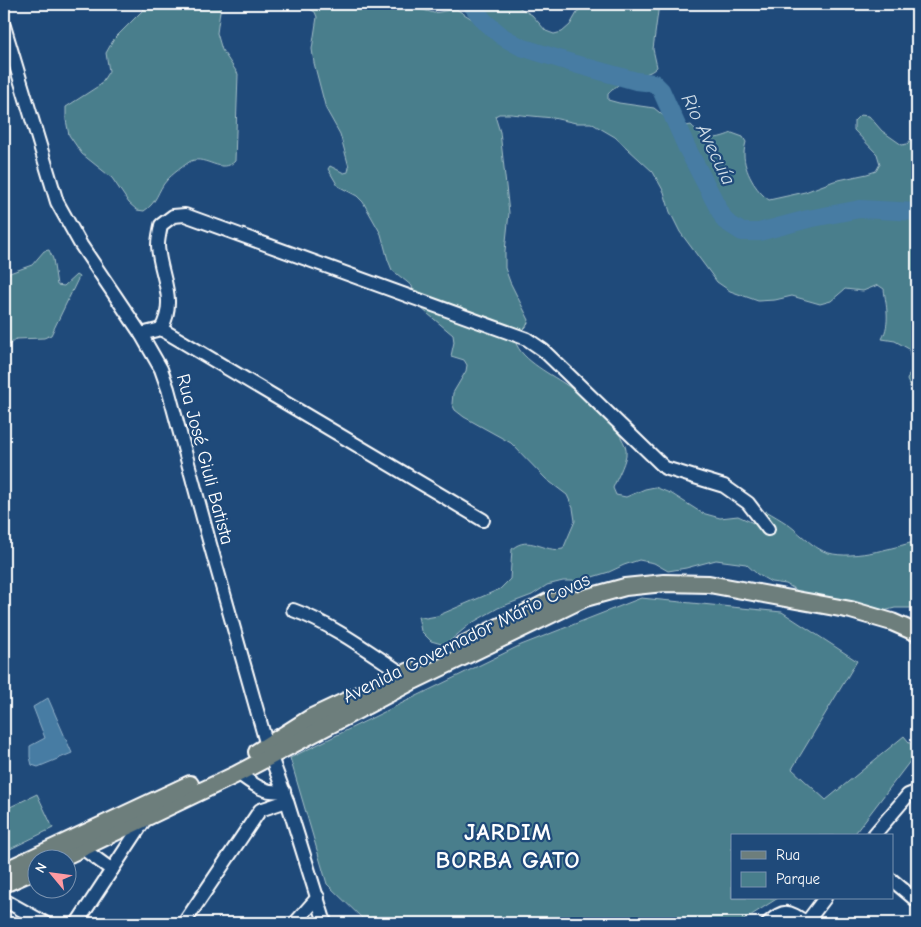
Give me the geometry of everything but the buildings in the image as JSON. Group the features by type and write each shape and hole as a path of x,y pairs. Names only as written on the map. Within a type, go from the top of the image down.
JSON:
{"main road":[{"name":"Avenida Governador Mário Covas","path":"4,871 232,765 269,751 591,596 625,587 664,582 710,584 851,610 892,622 917,633"},
{"path":"269,751 312,717 548,602 591,596"},
{"name":"Avenida Governador Mário Covas","path":"78,850 238,773 269,751"},
{"path":"4,884 28,873"}],"street":[{"name":"Rua José Giuli Batista","path":"4,26 57,202 80,245 141,334 161,369 269,751 325,923"},
{"path":"161,329 167,318 167,289 158,245 161,225 173,216 185,215 528,339 543,350 665,468 724,486 748,503 768,529"},
{"path":"141,334 161,329 483,520"},
{"path":"293,610 308,615 403,674"},
{"path":"238,773 264,790 285,796"},
{"path":"253,784 260,810"},
{"path":"875,834 908,796 913,793 917,794"},
{"path":"184,923 260,810 285,796"},
{"path":"77,923 146,818"},
{"path":"82,848 112,870"},
{"path":"894,882 917,901"},
{"path":"295,923 318,897"},
{"path":"4,900 45,923"},
{"path":"768,923 779,913 788,913 806,923 823,900"}],"green space":[{"path":"143,4 221,4 217,33 222,50 238,74 235,161 230,165 219,166 202,160 191,161 169,178 149,208 144,211 137,210 129,203 112,178 82,154 69,135 66,120 66,107 100,85 109,71 106,53 114,39 145,8"},
{"path":"301,4 402,4 434,13 456,9 477,22 480,19 479,4 513,4 532,15 546,31 554,34 562,32 570,25 582,4 659,4 653,49 657,67 648,73 628,79 616,87 608,94 608,100 654,108 675,125 682,127 691,125 701,134 710,138 732,133 743,137 746,142 744,154 748,174 755,186 769,200 805,192 834,181 876,171 880,164 877,154 854,130 854,121 860,115 869,116 882,131 902,145 907,144 917,133 917,402 907,380 912,367 909,349 895,341 882,339 887,320 884,289 878,285 863,291 845,289 831,301 820,304 792,296 758,301 730,291 717,282 680,232 670,212 664,192 653,172 615,137 591,123 576,123 553,118 511,114 495,116 500,132 509,213 505,268 529,320 526,327 515,338 517,345 527,358 573,389 593,406 621,437 626,455 613,488 616,495 626,497 655,487 672,494 702,513 720,518 738,516 762,527 766,511 786,523 818,548 833,554 857,555 870,553 917,541 917,608 895,608 880,612 830,610 786,584 771,582 757,574 746,564 716,560 668,571 654,563 639,560 579,581 563,581 547,585 532,595 498,608 470,624 445,645 431,641 421,631 418,616 426,618 437,616 500,589 510,579 512,549 518,545 531,543 549,549 563,549 575,521 573,508 567,495 546,479 511,443 455,410 452,404 453,393 466,371 467,365 464,360 451,356 454,342 453,335 415,303 412,286 392,270 381,234 363,202 357,196 338,186 328,169 330,166 344,173 348,172 349,167 340,134 326,109 314,63 312,49 317,17 315,12"},
{"path":"49,250 53,259 57,285 64,286 76,275 79,277 51,335 44,338 16,339 4,349 4,275 32,265 44,251"},
{"path":"641,598 782,612 857,661 792,769 826,800 904,736 917,752 855,834 731,834 731,900 775,900 739,923 367,923 327,884 290,758 521,645"},
{"path":"37,794 53,828 4,852 4,810"}],"water":[{"path":"48,698 72,753 38,767 32,765 30,746 45,738 33,707"}],"waterway":[{"name":"Rio Avecuía","path":"471,4 485,22 503,37 521,47 636,81 654,83 661,90 687,148 725,221 742,232 759,232 808,219 860,209 917,212"}],"district":[{"name":"JARDIM BORBA GATO","path":"508,846"}]}
